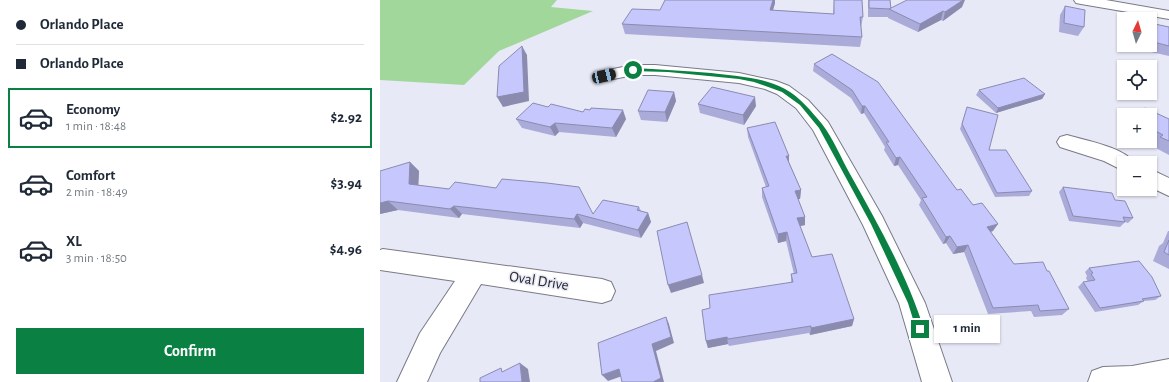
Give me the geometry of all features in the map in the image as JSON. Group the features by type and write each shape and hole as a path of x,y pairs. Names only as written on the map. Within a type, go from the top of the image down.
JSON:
{"street":[{"path":"1081,0 1169,15"},
{"path":"604,76 633,70 655,70 739,78 770,85 783,90 802,104 821,126 874,223 912,303 936,382"},
{"path":"1067,142 1117,159"},
{"path":"1157,181 1169,188"},
{"name":"Oval Drive","path":"383,260 602,291"},
{"path":"412,382 430,343 475,272"},
{"path":"1103,382 1132,381 1169,374"}],"green space":[{"path":"380,0 557,0 551,7 593,11 499,51 464,85 380,80"}],"building":[{"path":"665,0 773,0 770,10 834,14 834,0 862,0 863,17 860,17 862,37 622,24 632,9 660,10"},
{"path":"869,0 890,0 891,9 869,8"},
{"path":"907,0 963,0 945,12 943,11 920,24 889,9"},
{"path":"1065,6 1085,10 1084,27 1064,23"},
{"path":"1157,24 1169,27 1169,46 1157,43"},
{"path":"522,46 524,92 497,97 499,66"},
{"path":"832,54 878,82 957,190 961,189 973,205 982,203 998,224 987,227 1014,264 1043,262 1069,309 1040,311 1038,305 993,308 968,245 957,247 950,236 946,237 922,198 927,197 900,157 896,158 886,142 889,142 865,106 862,106 852,90 814,64"},
{"path":"1024,78 1045,94 998,108 979,90"},
{"path":"712,87 755,97 743,115 698,104"},
{"path":"648,90 674,92 665,112 638,111"},
{"path":"533,103 548,107 551,104 583,112 585,109 590,110 591,108 623,110 612,128 555,123 550,127 516,119"},
{"path":"967,107 998,115 989,150 1006,150 1032,191 997,193 962,124"},
{"path":"1157,114 1169,119 1169,141 1160,137 1163,135 1157,132"},
{"path":"775,122 789,156 786,156 801,190 795,191 805,217 797,218 812,257 832,254 854,319 811,328 811,326 706,341 702,310 710,308 709,295 793,282 791,274 797,273 787,232 778,234 762,188 769,186 747,128"},
{"path":"410,162 409,184 449,189 455,182 496,188 502,179 547,183 579,187 593,214 603,200 639,207 637,210 648,213 638,230 577,214 574,219 454,206 450,209 388,201 380,203 380,171"},
{"path":"1063,187 1112,193 1115,200 1125,201 1133,218 1123,217 1125,222 1073,216"},
{"path":"687,222 702,275 668,285 657,231"},
{"path":"1169,240 1169,255 1164,252"},
{"path":"1139,261 1152,277 1161,296 1142,299 1144,301 1100,308 1083,282 1095,280 1091,274 1093,273 1089,268"},
{"path":"666,317 671,337 652,344 661,378 653,382 622,382 619,369 602,375 598,343"},
{"path":"520,363 522,382 480,382 480,378 501,368 502,372"}],"route":[{"path":"633,70 668,71 739,78 754,81 783,90 802,104 821,126 874,223 912,303 920,329"}]}
